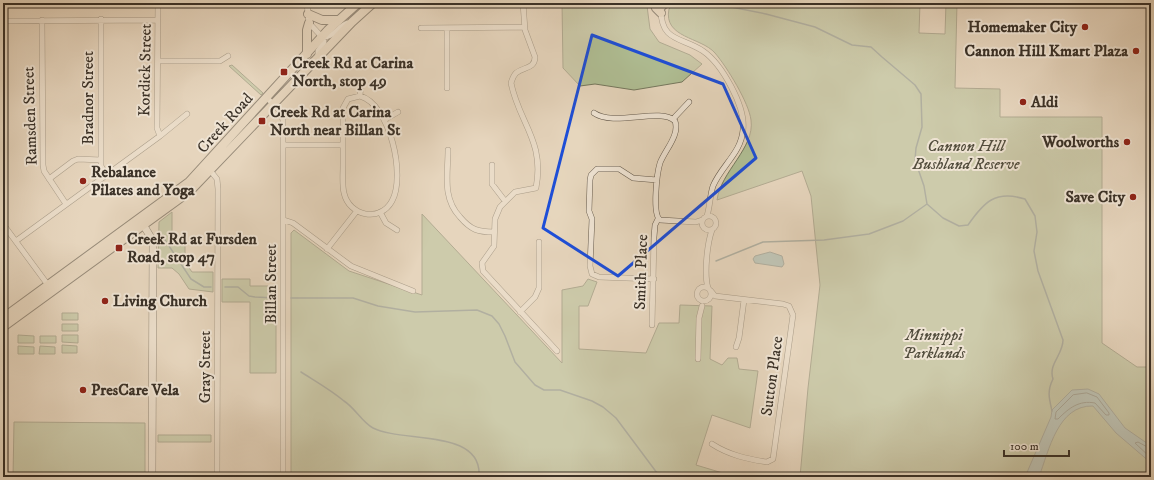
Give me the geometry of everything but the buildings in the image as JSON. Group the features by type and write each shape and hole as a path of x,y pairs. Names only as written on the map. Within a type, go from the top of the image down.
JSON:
{"main road":[{"name":"Creek Road","path":"3,327 142,222 184,186 208,168 273,104 352,22 373,3"},
{"name":"Creek Road","path":"208,168 306,54 338,20 356,4"},
{"path":"308,14 322,20 338,20"},
{"path":"306,54 306,30 309,22"},
{"name":"Creek Road","path":"3,318 142,222"}],"street":[{"name":"Kordick Street","path":"158,3 157,128 160,136"},
{"path":"308,3 309,22 322,37"},
{"path":"523,3 524,27 535,62 516,73 511,83 536,145 536,188 515,192 496,212 494,246 482,263 483,272 557,350"},
{"path":"660,6 662,25 671,36 702,51 715,63 742,109 744,120 742,141 734,156 714,185 710,216"},
{"path":"3,21 101,19 158,20"},
{"name":"Bradnor Street","path":"101,19 101,166 106,176"},
{"name":"Ramsden Street","path":"42,20 43,165 44,171 66,204"},
{"name":"Creek Road","path":"318,58 318,51 324,42 322,37 331,36 344,24 352,22"},
{"path":"421,28 524,27"},
{"path":"447,28 447,88"},
{"path":"158,61 220,61 228,56"},
{"path":"360,96 361,81"},
{"path":"360,96 371,101 384,120 394,150 397,182 392,201 380,212 364,214 356,212 349,205 343,191 345,104 348,99 360,96"},
{"name":"Billan Street","path":"267,98 283,117 283,477"},
{"path":"594,113 599,117 630,118 655,115 673,119 689,102"},
{"path":"384,120 398,112"},
{"path":"16,241 160,136 187,114"},
{"name":"Smith Place","path":"652,325 654,237 655,225 658,220 656,213 657,180 661,162 676,131 676,125 673,119"},
{"path":"283,145 343,145"},
{"path":"448,150 448,196 453,210 472,230 478,232 494,232"},
{"path":"49,179 72,161 78,159 101,160"},
{"path":"492,165 492,184 505,202"},
{"name":"Gray Street","path":"208,168 217,179 218,189 217,477"},
{"path":"654,279 599,277 592,274 590,266 592,219 589,211 590,180 591,175 596,169 622,170 633,178 657,180"},
{"path":"327,249 356,212"},
{"path":"380,212 386,223 397,230"},
{"path":"658,220 696,222 710,216"},
{"path":"707,229 716,224 716,220 710,216"},
{"path":"284,220 293,223 351,266 413,291"},
{"path":"702,220 709,237 706,281 713,297 704,302 698,298 698,292 706,281"},
{"path":"142,222 153,244 152,477"},
{"path":"696,222 707,229"},
{"path":"3,224 48,286"},
{"path":"3,235 8,231"},
{"path":"520,312 535,297 539,288 539,242"},
{"path":"701,288 709,290"},
{"name":"Sutton Place","path":"712,444 724,452 745,459 767,462 773,459 793,315 789,306 783,304 713,297"},
{"path":"736,347 740,338 744,300"},
{"path":"698,360 699,318 702,306"}],"highlighted area":[{"path":"592,35 723,84 756,158 618,276 543,228"}],"green space":[{"path":"562,3 644,3 647,6 650,29 659,42 690,55 702,64 682,82 634,90 595,84 580,86 563,68"},
{"name":"Minnippi Parklands","path":"683,3 920,3 919,33 945,34 946,3 957,3 955,88 1000,89 1000,117 1102,117 1102,343 1137,367 1151,367 1151,477 800,477 808,388 820,285 811,196 802,171 717,200 725,179 748,140 751,130 751,120 746,104 737,85 715,53 701,43 684,36 672,26 669,19 669,9 672,6"},
{"path":"232,65 263,93 261,95 229,66"},
{"path":"172,212 172,238 185,238 185,262 192,272 213,272 213,292 189,289 179,274 172,268 158,268 159,222"},
{"path":"422,214 562,363 562,290 583,286 588,279 597,282 588,306 579,306 579,349 646,353 659,323 679,323 680,305 712,306 710,359 722,365 728,358 737,358 739,369 758,371 750,428 712,415 696,465 736,477 291,477 291,233 294,230 349,271 422,295"},
{"path":"222,279 250,279 250,286 276,286 276,373 250,373 250,302 222,302"},
{"path":"62,313 78,313 78,320 62,320"},
{"path":"62,324 78,324 78,331 62,331"},
{"path":"18,335 34,336 34,343 18,343"},
{"path":"62,335 78,335 78,343 62,342"},
{"path":"40,336 56,336 56,343 40,343"},
{"path":"62,345 77,346 77,353 62,353"},
{"path":"18,346 34,347 34,354 18,354"},
{"path":"40,346 55,347 55,354 39,354"},
{"path":"14,422 145,423 145,477 13,477"},
{"path":"158,435 211,435 211,442 158,442"}],"water":[{"path":"770,252 782,256 784,264 782,267 755,263 753,259 755,256"},
{"path":"1088,389 1099,394 1125,428 1151,446 1151,463 1116,433 1093,406 1081,408 1071,413 1063,421 1051,442 1039,477 1025,477 1051,417 1052,410 1072,390"}],"waterway":[{"path":"711,3 766,14 815,27 852,45 871,47 915,85 921,94 922,127 916,148 915,160 924,186 927,204 943,218 959,226 968,225 979,210 991,200 1006,196 1025,199 1035,216 1037,232 1034,251 1038,271 1063,340 1061,350 1052,369 1053,379 1049,395 1052,411"},
{"path":"716,261 763,242 824,240 869,234 903,221 927,204"},
{"path":"161,234 191,279 204,287 211,287"},
{"path":"225,287 238,287 249,296 276,298"},
{"path":"291,298 353,298 378,306 415,312 477,310 492,316 499,324 515,362 535,385 544,390 560,390 592,401 603,407 616,418 660,477"},
{"path":"301,372 328,389 352,407 365,422 373,428 386,432 455,444 468,451 477,461 479,477"}],"place":[{"name":"Homemaker City","path":"1085,27"},
{"name":"Cannon Hill Kmart Plaza","path":"1136,51"},
{"name":"Creek Rd at Carina North, stop 49","path":"284,72"},
{"name":"Aldi","path":"1023,102"},
{"name":"Creek Rd at Carina North near Billan St","path":"262,121"},
{"name":"Woolworths","path":"1127,142"},
{"name":"Rebalance Pilates and Yoga","path":"83,181"},
{"name":"Save City","path":"1133,197"},
{"name":"Creek Rd at Fursden Road, stop 47","path":"119,248"},
{"name":"Living Church","path":"105,301"},
{"name":"PresCare Vela","path":"83,390"}],"park label":[{"name":"Cannon Hill Bushland Reserve","path":"966,155"}]}
